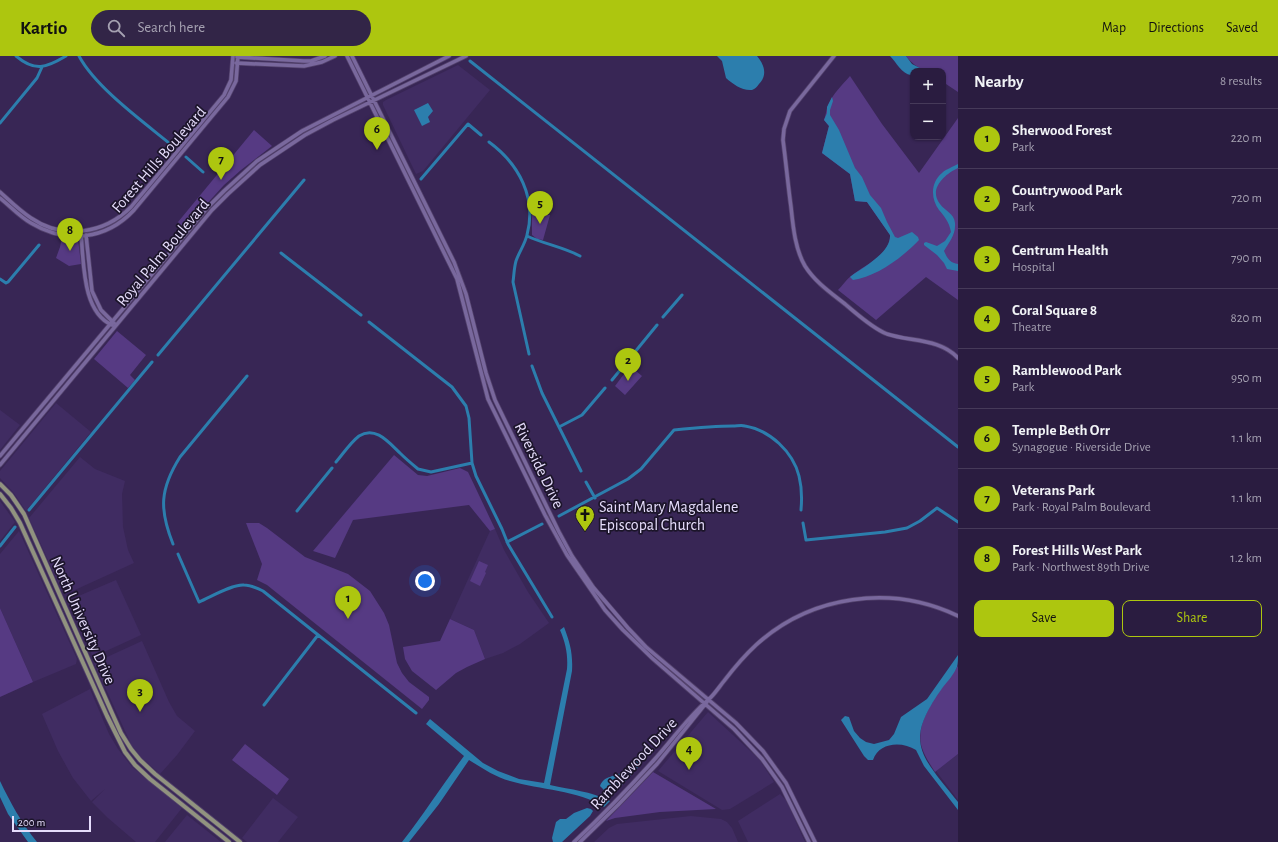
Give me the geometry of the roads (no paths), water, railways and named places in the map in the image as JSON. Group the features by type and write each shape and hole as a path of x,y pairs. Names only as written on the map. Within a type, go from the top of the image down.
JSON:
{"main road":[{"name":"North University Drive","path":"0,484 11,495 21,510 44,558 89,662 131,750 155,774 240,842"},
{"name":"North University Drive","path":"0,494 20,523 119,742 135,765 172,797 229,842"},
{"path":"32,550 39,557 44,558"},
{"path":"112,727 120,737 125,739"},
{"path":"119,742 123,743 131,750"},
{"path":"172,797 186,804 191,803"},
{"path":"187,808 192,808 203,813"}],"street":[{"path":"236,57 304,62 324,56"},
{"path":"235,63 304,66 322,62 335,56"},
{"name":"Riverside Drive","path":"347,56 457,279 488,399 555,534 578,573 615,621 652,658 747,741 762,759 782,787 810,842"},
{"name":"Riverside Drive","path":"352,56 454,262 466,294 486,373 495,400 568,548 593,587 646,647 748,735 770,761 786,783 815,842"},
{"name":"Royal Palm Boulevard","path":"374,98 449,56"},
{"name":"Royal Palm Boulevard","path":"0,456 199,218 228,186 257,162 302,131 466,56"},
{"path":"834,56 790,111 784,129 783,140 794,231 805,266 814,278 848,307 881,331 904,338 932,342 948,350 958,358"},
{"name":"Forest Hills Boulevard","path":"0,198 29,222 51,233 86,236 109,229 129,215 228,97 236,57"},
{"name":"Forest Hills Boulevard","path":"0,192 32,218 46,226 63,231 81,232 107,224 124,214 230,89"},
{"name":"Royal Palm Boulevard","path":"0,465 115,326 228,194 255,169 278,152 305,135 369,100"},
{"path":"182,146 185,149"},
{"path":"196,230 196,224 199,218"},
{"path":"86,231 92,291 101,310 115,326"},
{"path":"81,232 88,294 98,313 112,323"},
{"name":"Ramblewood Drive","path":"580,842 705,704 746,654 768,634 794,618 826,605 861,598 884,597 920,602 944,609 958,616"},
{"name":"Ramblewood Drive","path":"574,842 609,811"}],"water":[{"path":"717,56 757,56 762,62 764,70 762,81 752,90 738,87 726,78 722,61"},
{"path":"890,56 906,56 912,64 920,68 910,68 910,75 902,70"},
{"path":"832,97 833,101 830,115 839,130 855,168 862,177 870,195 881,208 895,237 898,238 912,232 918,237 919,240 905,253 880,271 853,280 850,277 875,259 886,248 890,235 867,202 855,201 850,174 822,153 829,126 824,120 827,113 827,107"},
{"path":"428,103 433,111 428,117 430,122 422,126 414,110"},
{"path":"958,164 958,168 943,178 937,188 936,193 940,204 951,214 955,223 953,235 944,251 949,260 958,264 958,271 947,269 937,255 924,245 924,243 926,242 937,246 945,241 951,232 949,225 936,206 933,191 935,181 938,177 945,170"},
{"path":"564,627 571,648 572,671 550,785 588,793 610,801 604,807 583,797 510,781 494,775 469,760 439,804 409,842 402,842 464,756 426,724 430,719 483,763 498,771 519,779 544,783 567,669 566,650 560,630"},
{"path":"958,655 957,667 931,706 923,722 920,735 921,748 926,759 934,772 958,802 958,810 924,766 916,750 904,745 892,745 880,750 873,760 868,760 841,720 845,716 849,717 854,731 866,742 874,744 889,740 894,734 901,717 927,699"},
{"path":"639,758 641,759 642,763 618,789 609,792 600,786 604,780 621,773"},
{"path":"0,781 26,828 37,842 28,842 8,814 0,797"},
{"path":"587,808 593,811 590,816 562,842 553,842 552,838 556,822 560,819 566,819 574,813"}],"waterway":[{"path":"16,56 35,66 46,65 66,56"},
{"path":"79,56 87,68 109,93 174,147"},
{"path":"470,61 958,447"},
{"path":"0,123 37,78 42,67"},
{"path":"421,179 468,124 481,135"},
{"path":"489,142 500,151 517,171 523,183 530,208 526,238 516,261 513,282 529,354"},
{"path":"186,157 203,172"},
{"path":"158,355 304,180"},
{"path":"527,236 580,256"},
{"path":"0,279 6,283 8,282 39,245"},
{"path":"281,253 361,315"},
{"path":"663,317 682,295"},
{"path":"369,322 452,387 466,406 469,418 472,463 476,476 508,544 552,617"},
{"path":"612,380 657,325"},
{"path":"29,510 152,362"},
{"path":"532,366 542,393 581,471"},
{"path":"173,544 168,532 164,510 165,489 168,479 180,457 247,376"},
{"path":"559,427 582,415 605,388"},
{"path":"559,516 628,479 641,469 674,430 741,426 754,428 771,437 792,459 800,480 802,493 801,510"},
{"path":"336,462 359,436 365,433 371,433 382,437 418,469 431,472 472,463"},
{"path":"297,511 332,468"},
{"path":"586,482 595,498"},
{"path":"803,523 806,540 885,532 907,528 920,521 937,508 958,522"},
{"path":"507,542 542,524"},
{"path":"0,546 15,527"},
{"path":"178,554 199,602 239,585 249,586 263,591 416,713"},
{"path":"264,705 318,635"}],"place":[{"name":"Temple Beth Orr","path":"377,150"},
{"name":"Veterans Park","path":"221,180"},
{"name":"Ramblewood Park","path":"540,224"},
{"name":"Forest Hills West Park","path":"70,251"},
{"name":"Countrywood Park","path":"628,381"},
{"name":"Saint Mary Magdalene Episcopal Church","path":"585,532"},
{"name":"Sherwood Forest","path":"348,619"},
{"name":"Centrum Health","path":"140,712"},
{"name":"Coral Square 8","path":"689,770"}]}
